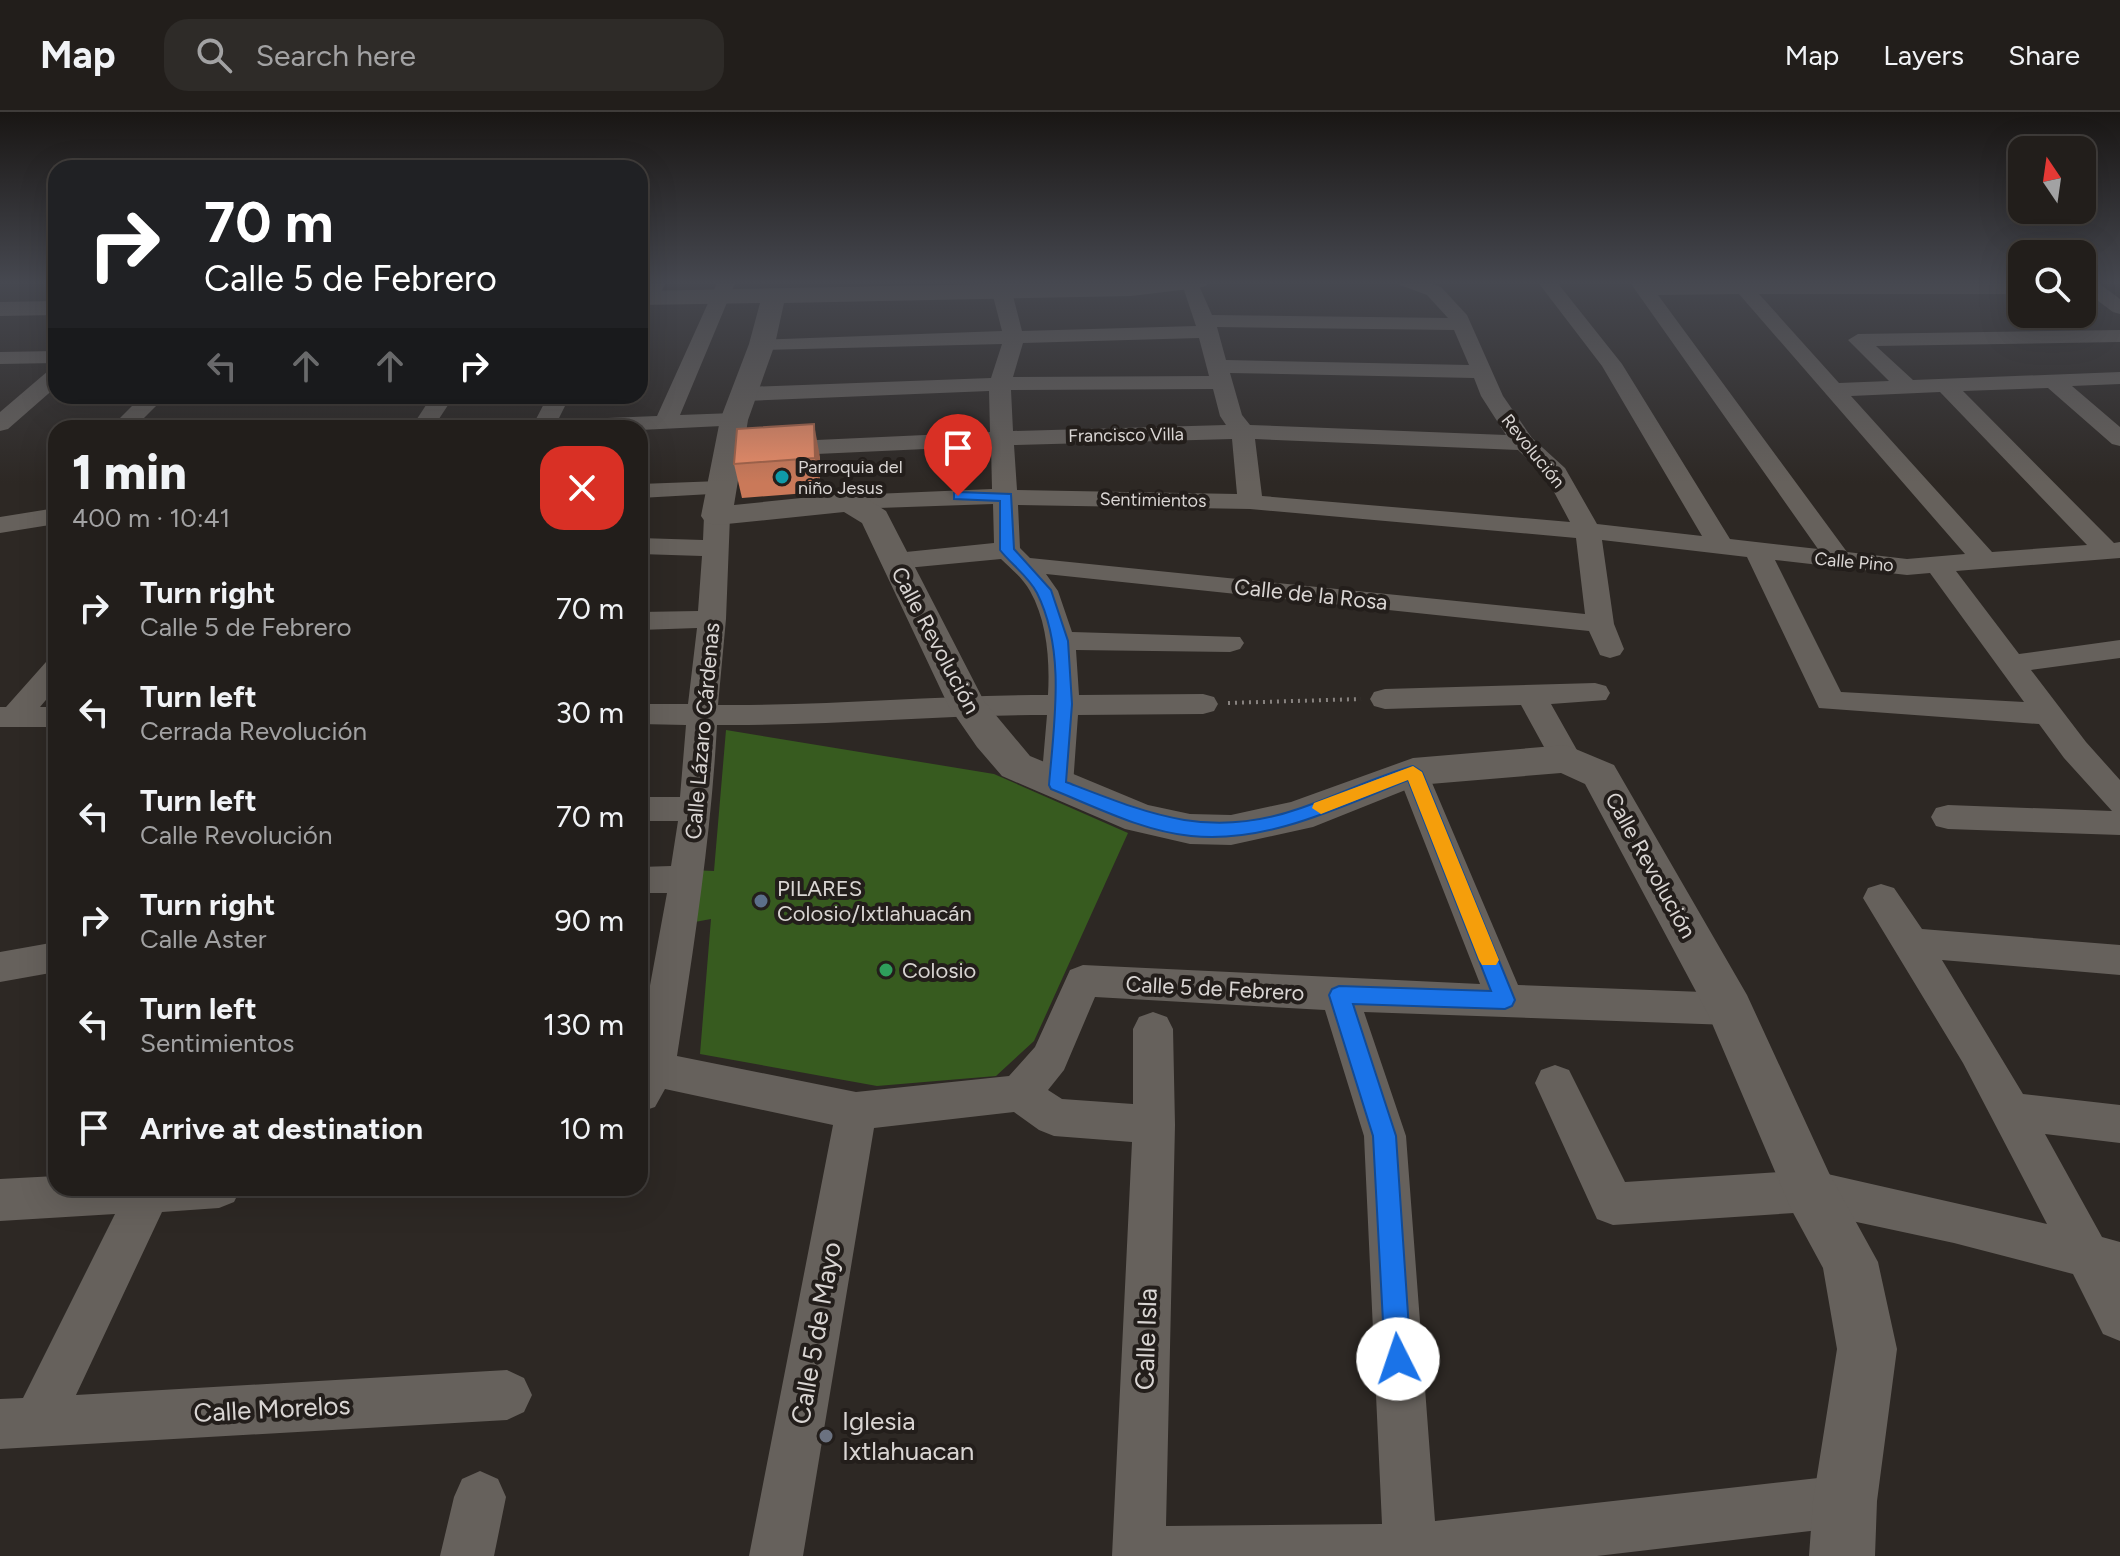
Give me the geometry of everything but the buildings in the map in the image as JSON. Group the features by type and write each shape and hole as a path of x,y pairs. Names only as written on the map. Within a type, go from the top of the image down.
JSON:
{"street":[{"path":"666,421 697,348"},
{"name":"Calle Lázaro Cárdenas","path":"648,1081 651,1017 687,879 696,809 718,502 734,420 761,348"},
{"path":"1011,348 1000,384 1007,497 1014,558 1043,590 1060,641 1064,704 1057,785"},
{"path":"1211,348 1231,416 1243,432 1250,502"},
{"name":"Revolución","path":"1473,348 1492,396 1524,443 1556,473 1588,531 1605,637"},
{"path":"1599,348 1722,548"},
{"path":"1687,348 1840,561"},
{"path":"1798,348 1986,562"},
{"path":"1867,348 1909,388"},
{"path":"0,358 48,357"},
{"path":"746,394 1219,374 1483,372"},
{"path":"1836,390 2120,378"},
{"path":"2053,381 2120,439"},
{"path":"0,424 48,383"},
{"path":"1946,386 2114,550"},
{"path":"130,420 146,404"},
{"path":"648,422 734,420"},
{"name":"Francisco Villa","path":"728,452 1002,438 1243,432 1524,443"},
{"path":"648,492 718,502"},
{"name":"Sentimientos","path":"718,502 1007,497 1250,502 1588,531"},
{"path":"26,519 48,498"},
{"name":"Calle Revolución","path":"850,502 875,518 967,705 1016,766 1140,818 1190,829 1231,830 1298,816 1413,772 1566,759 1600,775 1730,1009 1810,1191 1850,1262 1867,1349 1845,1501 1842,1556"},
{"path":"0,525 48,517"},
{"name":"Calle Pino","path":"1588,531 1758,553 1939,567 2114,550"},
{"path":"648,546 714,548"},
{"path":"1758,553 1830,701 2048,714"},
{"name":"Calle de la Rosa","path":"896,561 1014,558 1050,566 1605,637"},
{"path":"1939,567 2048,714 2105,766 2120,801"},
{"path":"648,621 712,619"},
{"path":"1060,641 1230,643"},
{"path":"2011,664 2120,649"},
{"path":"7,717 48,677"},
{"path":"1385,699 1595,693"},
{"path":"1531,696 1566,759"},
{"path":"648,714 805,716 967,705 1203,704"},
{"path":"7,717 48,717"},
{"path":"1413,772 1505,1000"},
{"path":"648,809 696,809"},
{"path":"1948,817 2120,823"},
{"path":"648,880 687,879"},
{"path":"1881,898 1913,943 2104,1260 2120,1317"},
{"path":"1913,943 2120,960"},
{"path":"0,967 48,958"},
{"name":"Calle 5 de Febrero","path":"1020,1093 1050,1058 1083,981 1339,995 1730,1009"},
{"path":"1339,995 1385,1136 1410,1551"},
{"name":"Calle Isla","path":"1139,1554 1154,1125 1153,1029"},
{"path":"648,1081 856,1111 1020,1093 1054,1117 1154,1125"},
{"path":"1555,1083 1613,1204 1810,1191 1954,1222 2104,1260"},
{"name":"Calle 5 de Mayo","path":"776,1556 856,1111"},
{"path":"2012,1111 2120,1124"},
{"path":"0,1200 66,1196"},
{"path":"19,1423 146,1196"},
{"name":"Calle Morelos","path":"19,1423 507,1395"},
{"path":"467,1556 480,1497"},
{"path":"1139,1554 1410,1551 1845,1501"}],"path":[{"path":"1203,704 1385,699"}],"green space":[{"name":"Colosio","path":"726,730 994,774 1128,833 1034,1041 996,1076 877,1086 700,1054 711,919 684,924 690,870 714,871"}],"slow traffic":[{"path":"1321,808 1413,772 1489,960"}],"place":[{"name":"Parroquia del niño Jesus","path":"782,477"},
{"name":"PILARES Colosio/Ixtlahuacán","path":"761,901"},
{"name":"Colosio","path":"886,970"},
{"name":"Iglesia Ixtlahuacan","path":"826,1436"}],"route":[{"path":"958,496 1007,497 1007,550 1043,590 1060,641 1064,704 1057,785 1140,818 1190,829 1231,830 1298,816 1413,772 1505,1000 1339,995 1385,1136 1398,1359"}]}
